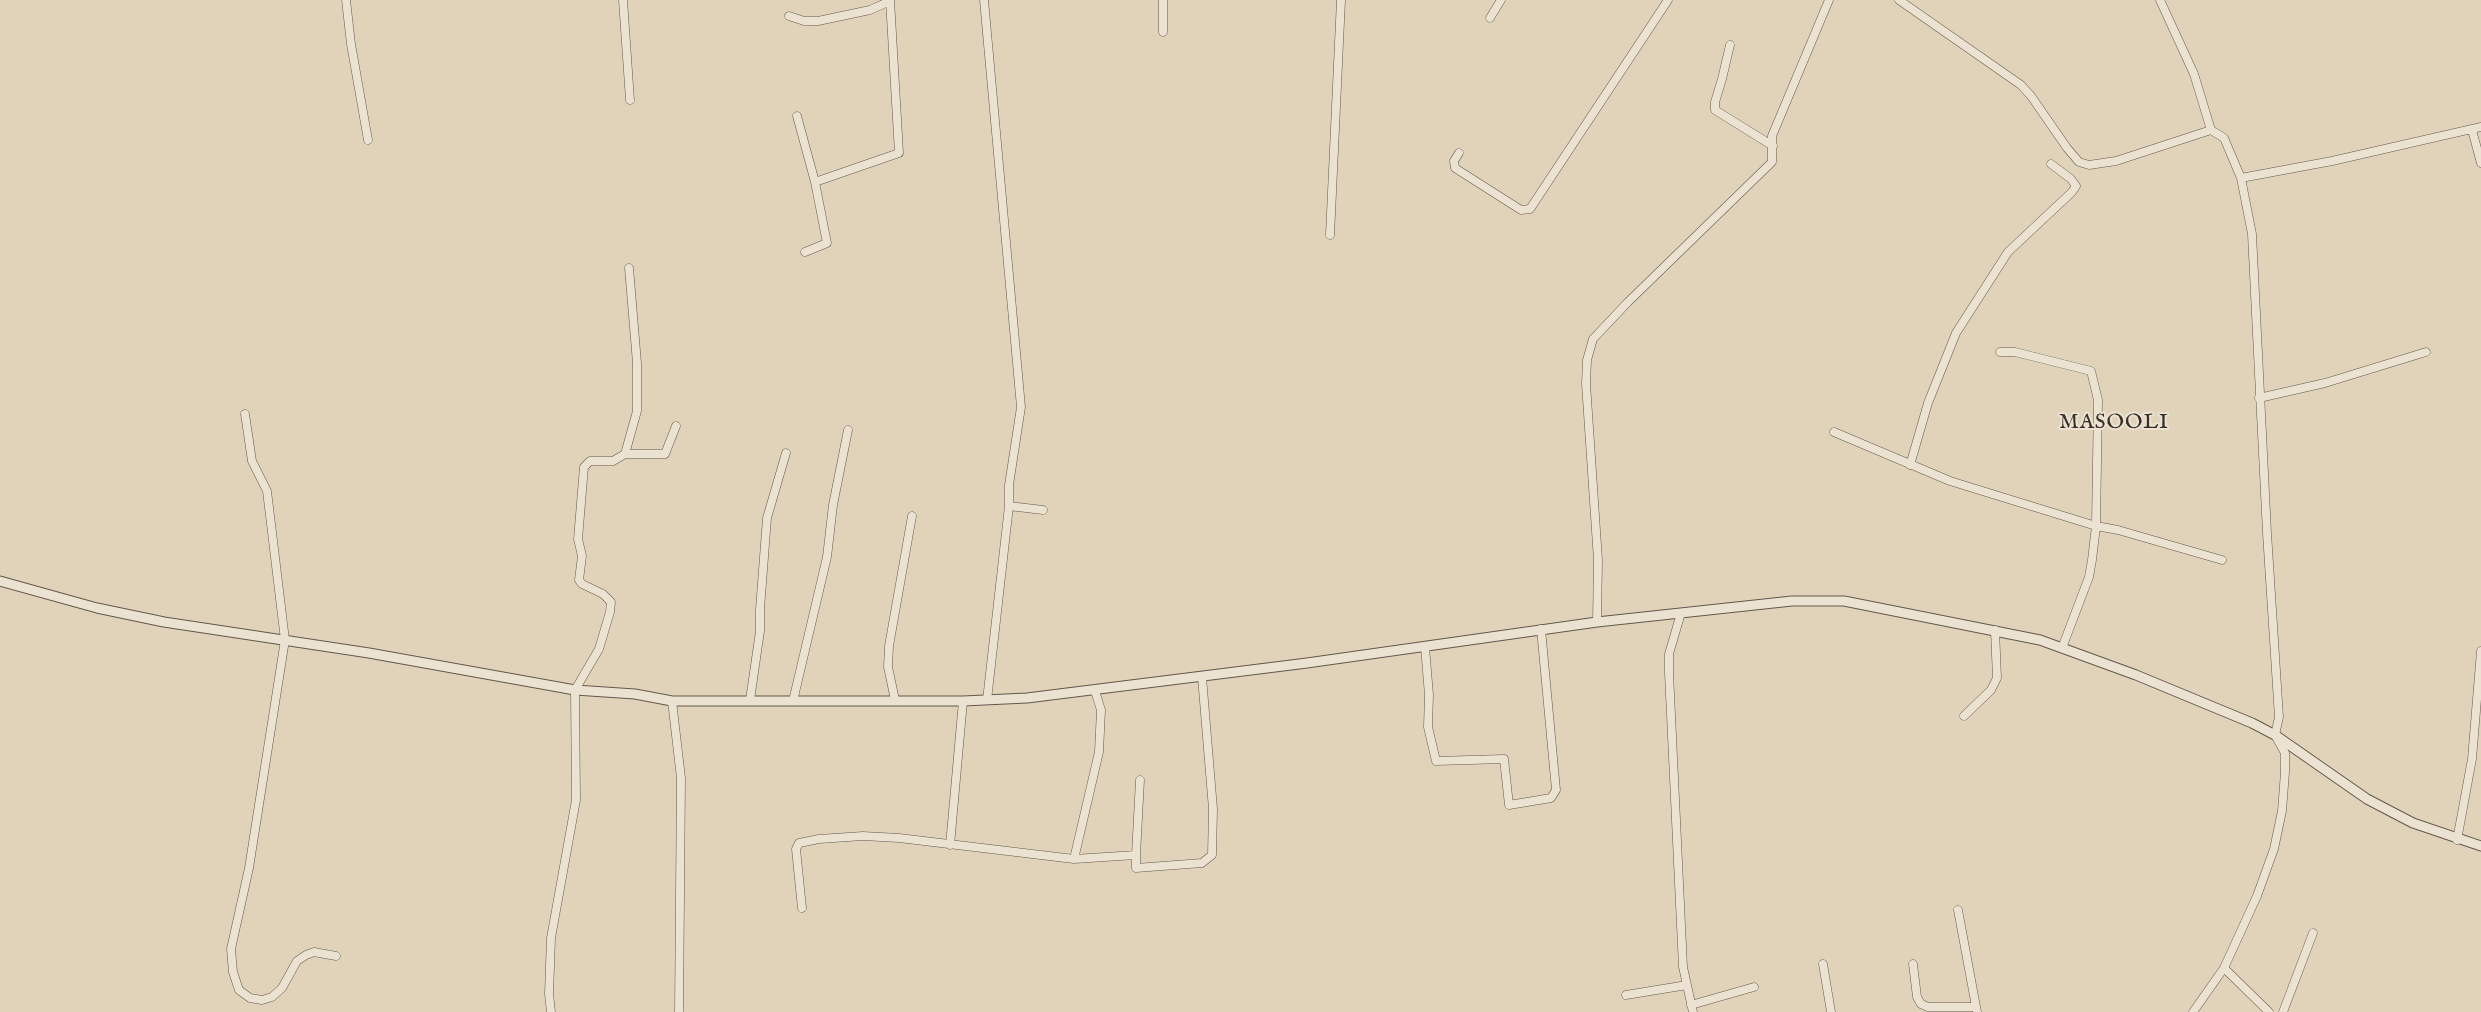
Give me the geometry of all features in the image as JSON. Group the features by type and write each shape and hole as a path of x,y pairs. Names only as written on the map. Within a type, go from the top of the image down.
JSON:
{"street":[{"path":"346,0 351,44 368,140"},
{"path":"623,0 630,100"},
{"path":"789,16 804,21 818,21 870,10 890,0 899,153 815,182"},
{"path":"984,0 1021,406 1009,485 1009,506 988,700"},
{"path":"1163,0 1164,32"},
{"path":"1330,235 1341,0"},
{"path":"1490,18 1501,0"},
{"path":"1459,153 1454,161 1455,168 1521,210 1530,209 1668,0"},
{"path":"1597,622 1598,560 1586,384 1591,344 1597,333 1772,162 1772,136 1828,0"},
{"path":"1899,0 2021,85 2031,96 2067,148 2080,162 2089,165 2116,161 2211,130"},
{"path":"2160,0 2194,74 2211,130 2224,138 2241,178 2253,244 2259,398 2279,717 2274,735 2284,753 2285,772 2280,821 2274,849 2257,896 2224,968 2193,1012"},
{"path":"1730,45 1715,102 1715,110 1773,146"},
{"path":"797,116 815,182 827,244 805,252"},
{"path":"2241,178 2332,161 2481,128"},
{"path":"2472,130 2481,163"},
{"path":"1910,465 1928,403 1956,333 2008,252 2072,192 2076,186 2070,178 2051,164"},
{"path":"625,454 637,411 638,363 629,268"},
{"path":"2000,352 2015,352 2091,371 2098,400 2096,526 2089,577 2062,648"},
{"path":"2259,398 2325,383 2426,352"},
{"path":"245,414 252,461 267,491 285,640 248,868 231,949 234,972 239,990 250,998 262,1000 272,997 282,988 297,961 306,955 314,952 336,956"},
{"path":"551,1012 549,994 551,938 576,800 575,690 598,649 610,612 611,602 604,594 582,584 579,580 582,556 578,539 584,467 590,461 613,460 625,454 665,454 676,426"},
{"path":"793,701 826,557 833,505 848,430"},
{"path":"1834,432 1950,481 2096,526 2118,530 2222,560"},
{"path":"750,700 760,632 767,518 786,453"},
{"path":"1009,506 1042,510"},
{"path":"895,700 888,667 889,646 912,516"},
{"path":"0,581 97,608 164,622 369,652 575,690 635,694 672,701 963,701 1094,691 1597,622 1792,600 1844,601 1996,630 2062,648 2136,675 2252,723 2274,735 2367,799 2413,822 2457,840 2481,846"},
{"path":"1681,612 1669,654 1668,674 1683,967 1692,1008 1754,987"},
{"path":"1425,647 1429,695 1428,727 1436,760 1504,759 1509,805 1551,798 1556,790 1541,629"},
{"path":"1964,716 1991,690 1997,678 1996,630"},
{"path":"2457,840 2472,758 2481,651"},
{"path":"1140,780 1136,868 1202,863 1212,855 1213,809 1202,677"},
{"path":"1074,859 1099,752 1102,710 1094,691"},
{"path":"672,701 681,778 679,1012"},
{"path":"950,845 963,701"},
{"path":"802,908 796,853 799,843 819,839 863,836 899,838 1074,859 1136,855"},
{"path":"1913,964 1916,997 1921,1004 1928,1007 1976,1009 1958,910"},
{"path":"2283,1012 2313,933"},
{"path":"1823,964 1831,1012"},
{"path":"2224,968 2270,1012"},
{"path":"1626,995 1687,985"}],"district":[{"name":"MASOOLI","path":"2114,424"}]}
